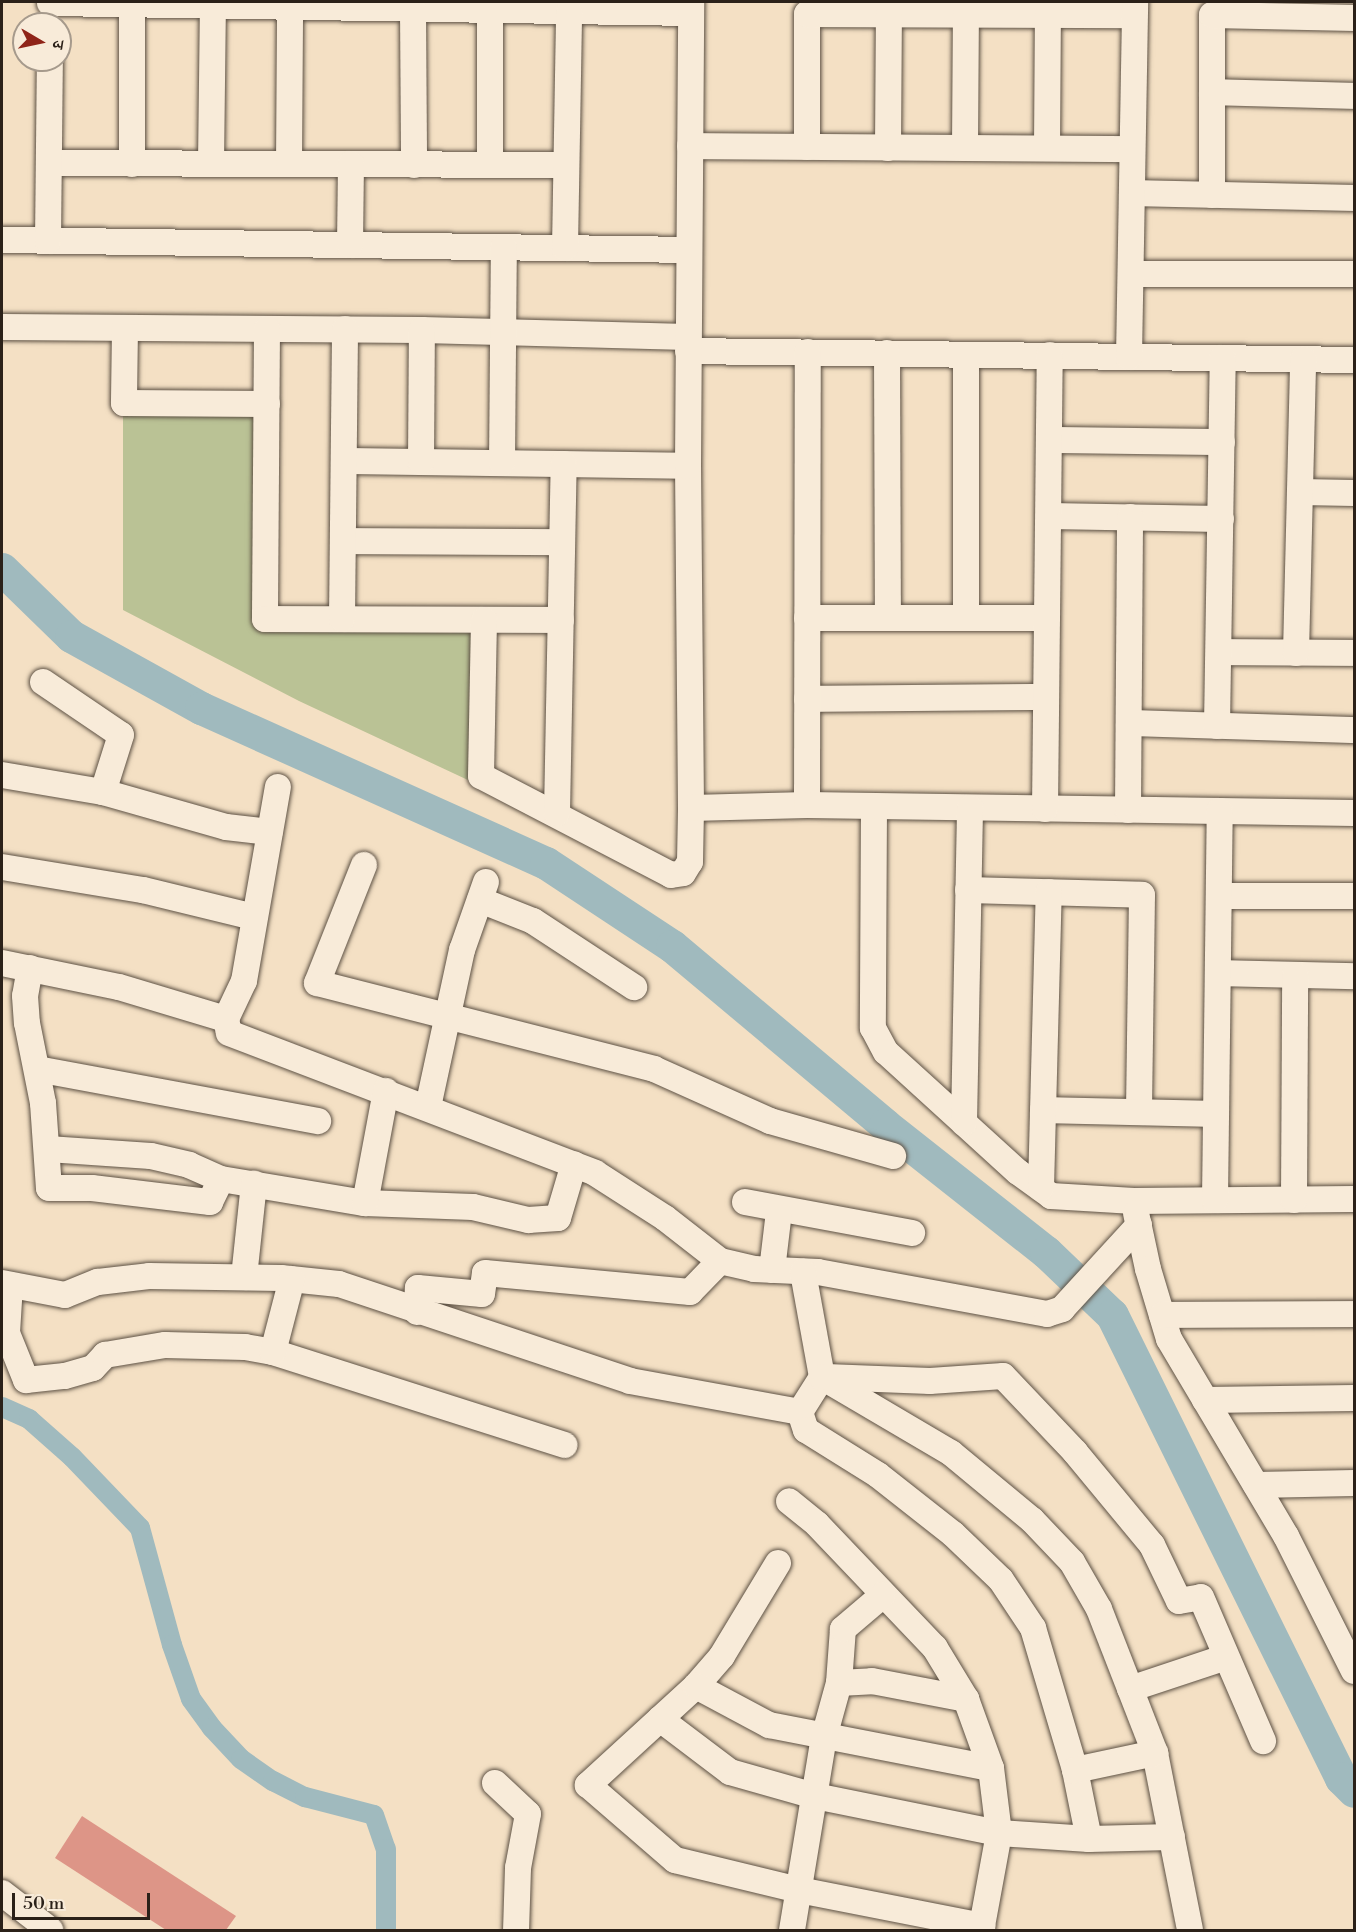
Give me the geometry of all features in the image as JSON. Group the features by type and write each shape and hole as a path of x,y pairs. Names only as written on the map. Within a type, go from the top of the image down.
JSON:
{"street":[{"path":"132,4 132,164"},
{"path":"50,10 132,4 290,7 350,5 413,9 569,12 691,8 688,344 691,808 690,862 683,873 671,875 557,813 481,776 484,620"},
{"path":"211,164 213,6"},
{"path":"289,164 290,7"},
{"path":"807,147 807,14 1048,15 1135,8 1129,357"},
{"path":"413,9 414,165"},
{"path":"490,10 490,165"},
{"path":"565,248 569,12"},
{"path":"888,147 889,15"},
{"path":"965,148 966,15"},
{"path":"1047,148 1048,15"},
{"path":"1212,195 1212,15 1354,18"},
{"path":"48,241 50,72"},
{"path":"1212,92 1354,96"},
{"path":"690,146 1132,149"},
{"path":"48,163 566,165"},
{"path":"350,245 351,164"},
{"path":"1132,193 1354,198"},
{"path":"2,240 689,250"},
{"path":"502,463 504,247"},
{"path":"1131,274 1354,274"},
{"path":"2,327 422,330 808,352 1354,360"},
{"path":"125,328 124,404 267,404"},
{"path":"267,329 266,619 561,620"},
{"path":"342,619 345,329"},
{"path":"422,330 422,462"},
{"path":"807,805 808,352"},
{"path":"887,353 888,618"},
{"path":"966,355 966,618"},
{"path":"1045,809 1050,356"},
{"path":"1217,726 1223,358"},
{"path":"1296,653 1303,359"},
{"path":"1050,441 1222,442"},
{"path":"344,461 688,466"},
{"path":"557,813 564,464"},
{"path":"1300,492 1354,493"},
{"path":"1049,516 1221,519"},
{"path":"1128,810 1130,517"},
{"path":"343,541 562,542"},
{"path":"807,618 1047,618"},
{"path":"1219,652 1354,653"},
{"path":"44,682 121,735 103,792"},
{"path":"807,699 1046,697"},
{"path":"1129,723 1354,730"},
{"path":"2,775 103,792 226,827 270,832"},
{"path":"278,787 244,981 226,1019 229,1033 428,1107 595,1173 665,1218 720,1261 772,1270 803,1272 1047,1314 1062,1310 1118,1246 1136,1213"},
{"path":"691,808 807,805 1354,813"},
{"path":"874,806 873,1028 886,1052 964,1123 1041,1188 1051,1196 1136,1213 1215,1200 1354,1199"},
{"path":"964,1123 970,807"},
{"path":"1215,1200 1220,811"},
{"path":"364,865 317,982 654,1069 770,1121 893,1156"},
{"path":"2,867 143,890 254,917"},
{"path":"968,890 1142,895 1139,1112"},
{"path":"428,1107 462,950 483,891 634,987"},
{"path":"1041,1188 1049,892"},
{"path":"1219,896 1354,896"},
{"path":"2,963 120,987 226,1019"},
{"path":"30,968 25,996 27,1023 37,1069 48,1149 49,1188 92,1188 210,1202 221,1179"},
{"path":"1218,973 1354,976"},
{"path":"1294,1200 1295,975"},
{"path":"37,1069 318,1121"},
{"path":"365,1203 386,1091"},
{"path":"1043,1110 1216,1114"},
{"path":"48,1149 151,1156 189,1165 221,1179 365,1203 473,1208 528,1220 558,1218 574,1164"},
{"path":"244,1277 254,1184"},
{"path":"745,1202 779,1211 912,1233"},
{"path":"772,1270 779,1211"},
{"path":"1136,1213 1169,1339 1256,1485 1354,1671"},
{"path":"417,1311 418,1288 482,1294 485,1273 690,1292 720,1261"},
{"path":"800,1412 822,1377 803,1272"},
{"path":"565,1445 273,1352 245,1347 165,1345 105,1355 93,1368 65,1376 26,1380 7,1333 6,1284 64,1295 98,1282 149,1276 292,1279 339,1284 630,1381 800,1412"},
{"path":"273,1352 292,1279"},
{"path":"1162,1315 1354,1314"},
{"path":"822,1377 930,1381 1003,1376 1076,1452 1152,1545 1179,1601 1202,1597 1263,1741"},
{"path":"822,1377 951,1453 1032,1520 1078,1571 1100,1610 1155,1754 1190,1930"},
{"path":"1205,1400 1354,1398"},
{"path":"800,1412 806,1430 878,1475 953,1534 1001,1580 1033,1628 1075,1770 1089,1839"},
{"path":"1256,1485 1354,1483"},
{"path":"778,1563 722,1656 696,1686 588,1785 675,1860 799,1890 982,1926 999,1833 992,1768 966,1699 934,1648 816,1524 789,1501"},
{"path":"792,1930 824,1737 839,1683 843,1629 883,1595"},
{"path":"1130,1689 1226,1657"},
{"path":"839,1683 872,1681 966,1699"},
{"path":"696,1686 769,1725 992,1768"},
{"path":"660,1719 700,1753 730,1772 815,1796 999,1833 1089,1839 1172,1837"},
{"path":"1075,1770 1155,1754"},
{"path":"495,1783 528,1814 518,1868 516,1930"},
{"path":"2,1893 50,1930"}],"green space":[{"path":"123,411 259,411 258,627 473,630 470,781 299,701 123,610"}],"building":[{"path":"82,1816 236,1916 226,1930 166,1930 55,1858"}],"waterway":[{"path":"2,569 71,636 201,708 546,863 672,946 885,1125 1046,1252 1112,1315 1341,1778 1354,1791"},
{"path":"2,1407 29,1419 72,1457 140,1528 172,1645 191,1699 212,1728 241,1759 273,1781 305,1797 374,1815 386,1849 386,1930"}]}
